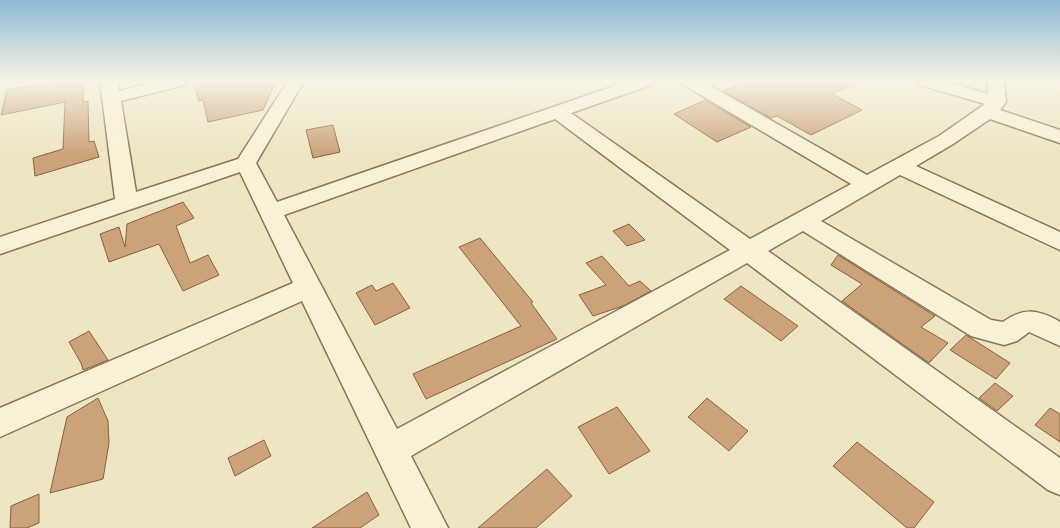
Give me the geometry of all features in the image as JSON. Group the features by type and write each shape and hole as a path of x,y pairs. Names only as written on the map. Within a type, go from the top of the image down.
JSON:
{"street":[{"path":"112,106 126,203"},
{"path":"0,246 246,163 281,106"},
{"path":"271,212 576,106"},
{"path":"732,106 866,184"},
{"path":"390,450 804,221 946,140 985,106"},
{"path":"1007,106 1060,137"},
{"path":"558,112 1060,478"},
{"path":"246,163 430,528"},
{"path":"899,166 1060,242"},
{"path":"804,221 981,328 998,333 1010,333 1022,323 1030,322 1045,326 1060,335"},
{"path":"0,423 309,287"}],"building":[{"path":"3,106 47,106 1,115"},
{"path":"65,106 88,106 89,142 94,141 99,157 35,176 33,158 63,149"},
{"path":"204,106 265,106 263,110 208,122"},
{"path":"693,106 715,106 751,127 717,142 674,114"},
{"path":"749,106 854,106 862,110 811,135 777,116 771,118"},
{"path":"333,125 340,152 313,158 306,130"},
{"path":"183,202 194,218 176,226 190,263 208,255 219,275 183,291 159,244 109,262 100,234 119,227 125,247 127,224"},
{"path":"629,224 645,240 627,246 613,231"},
{"path":"480,238 533,302 531,303 557,339 426,399 413,374 521,326 459,247"},
{"path":"838,255 935,316 921,327 948,343 929,363 842,301 862,284 831,265"},
{"path":"602,256 629,286 640,281 651,291 623,306 593,316 579,295 606,285 586,263"},
{"path":"393,283 410,308 375,325 356,293 372,285 376,291"},
{"path":"741,286 798,326 781,341 724,299"},
{"path":"89,331 108,360 83,370 69,342"},
{"path":"966,335 1010,363 996,379 950,350"},
{"path":"995,383 1013,396 997,411 979,398"},
{"path":"98,398 108,421 109,443 103,479 50,493 67,417"},
{"path":"707,398 748,431 729,451 688,417"},
{"path":"617,407 650,451 609,474 578,427"},
{"path":"1050,408 1060,414 1060,442 1035,425"},
{"path":"264,440 271,456 235,476 228,458"},
{"path":"857,442 934,502 914,528 907,528 833,466"},
{"path":"547,469 572,496 536,528 478,528"},
{"path":"367,492 379,515 360,528 312,528"},
{"path":"39,494 39,523 27,528 10,528 11,506"}]}
